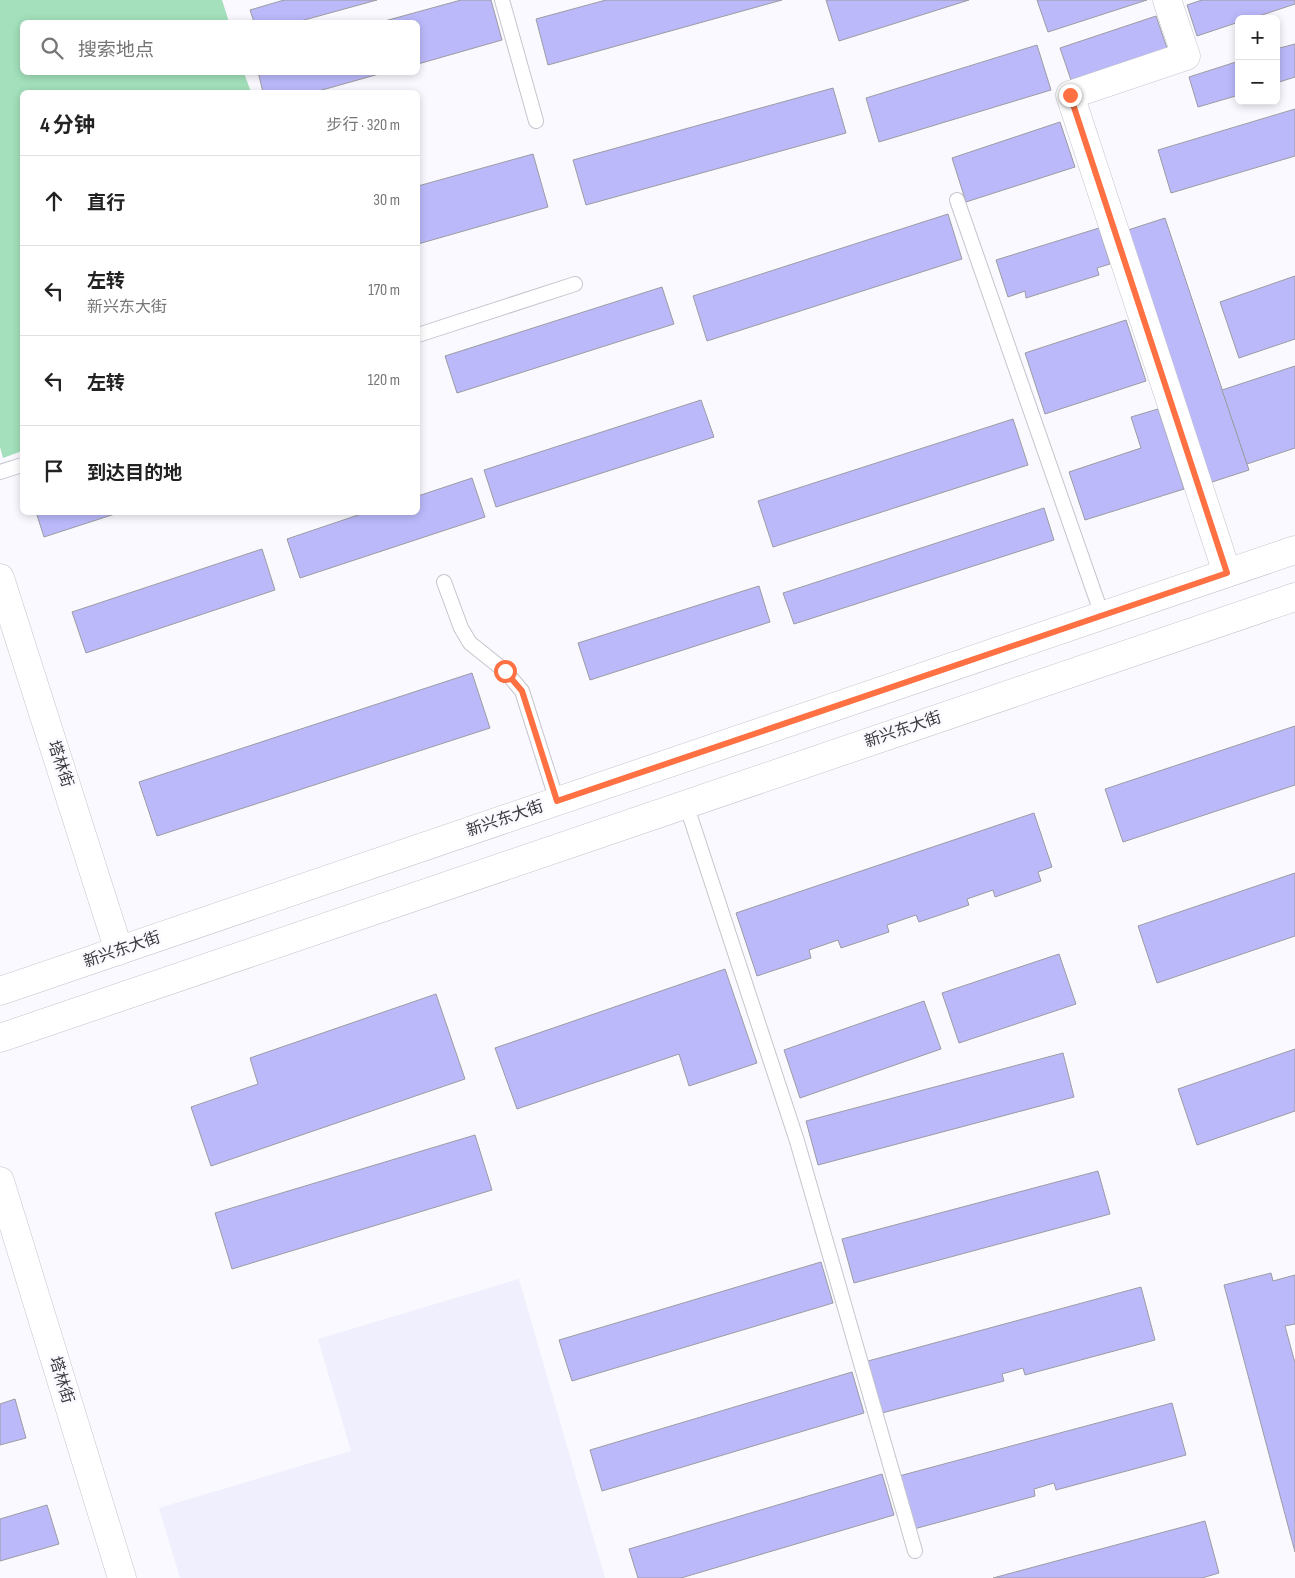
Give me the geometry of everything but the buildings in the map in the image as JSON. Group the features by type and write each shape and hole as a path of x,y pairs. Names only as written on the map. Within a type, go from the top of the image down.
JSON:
{"main road":[{"path":"1167,0 1186,56 1070,95 1227,573"},
{"name":"新兴东大街","path":"0,991 1295,550"},
{"name":"塔林街","path":"0,578 119,951"},
{"name":"新兴东大街","path":"0,1038 1295,597"},
{"name":"塔林街","path":"0,1181 122,1578"}],"lane":[{"path":"502,0 536,121"},
{"path":"957,200 1102,615"},
{"path":"420,334 575,284"},
{"path":"0,472 20,466"},
{"path":"444,582 461,628 470,643 505,671 522,691 557,801"},
{"path":"686,804 797,1141 915,1551"}],"shaded area":[{"path":"519,1279 605,1578 180,1578 159,1508 351,1451 318,1339"}],"green space":[{"path":"0,0 222,0 228,20 20,20 20,75 245,75 250,90 20,90 20,452 3,458 0,447"}],"route":[{"path":"505,671 522,691 557,801 1227,573 1070,95"}]}
